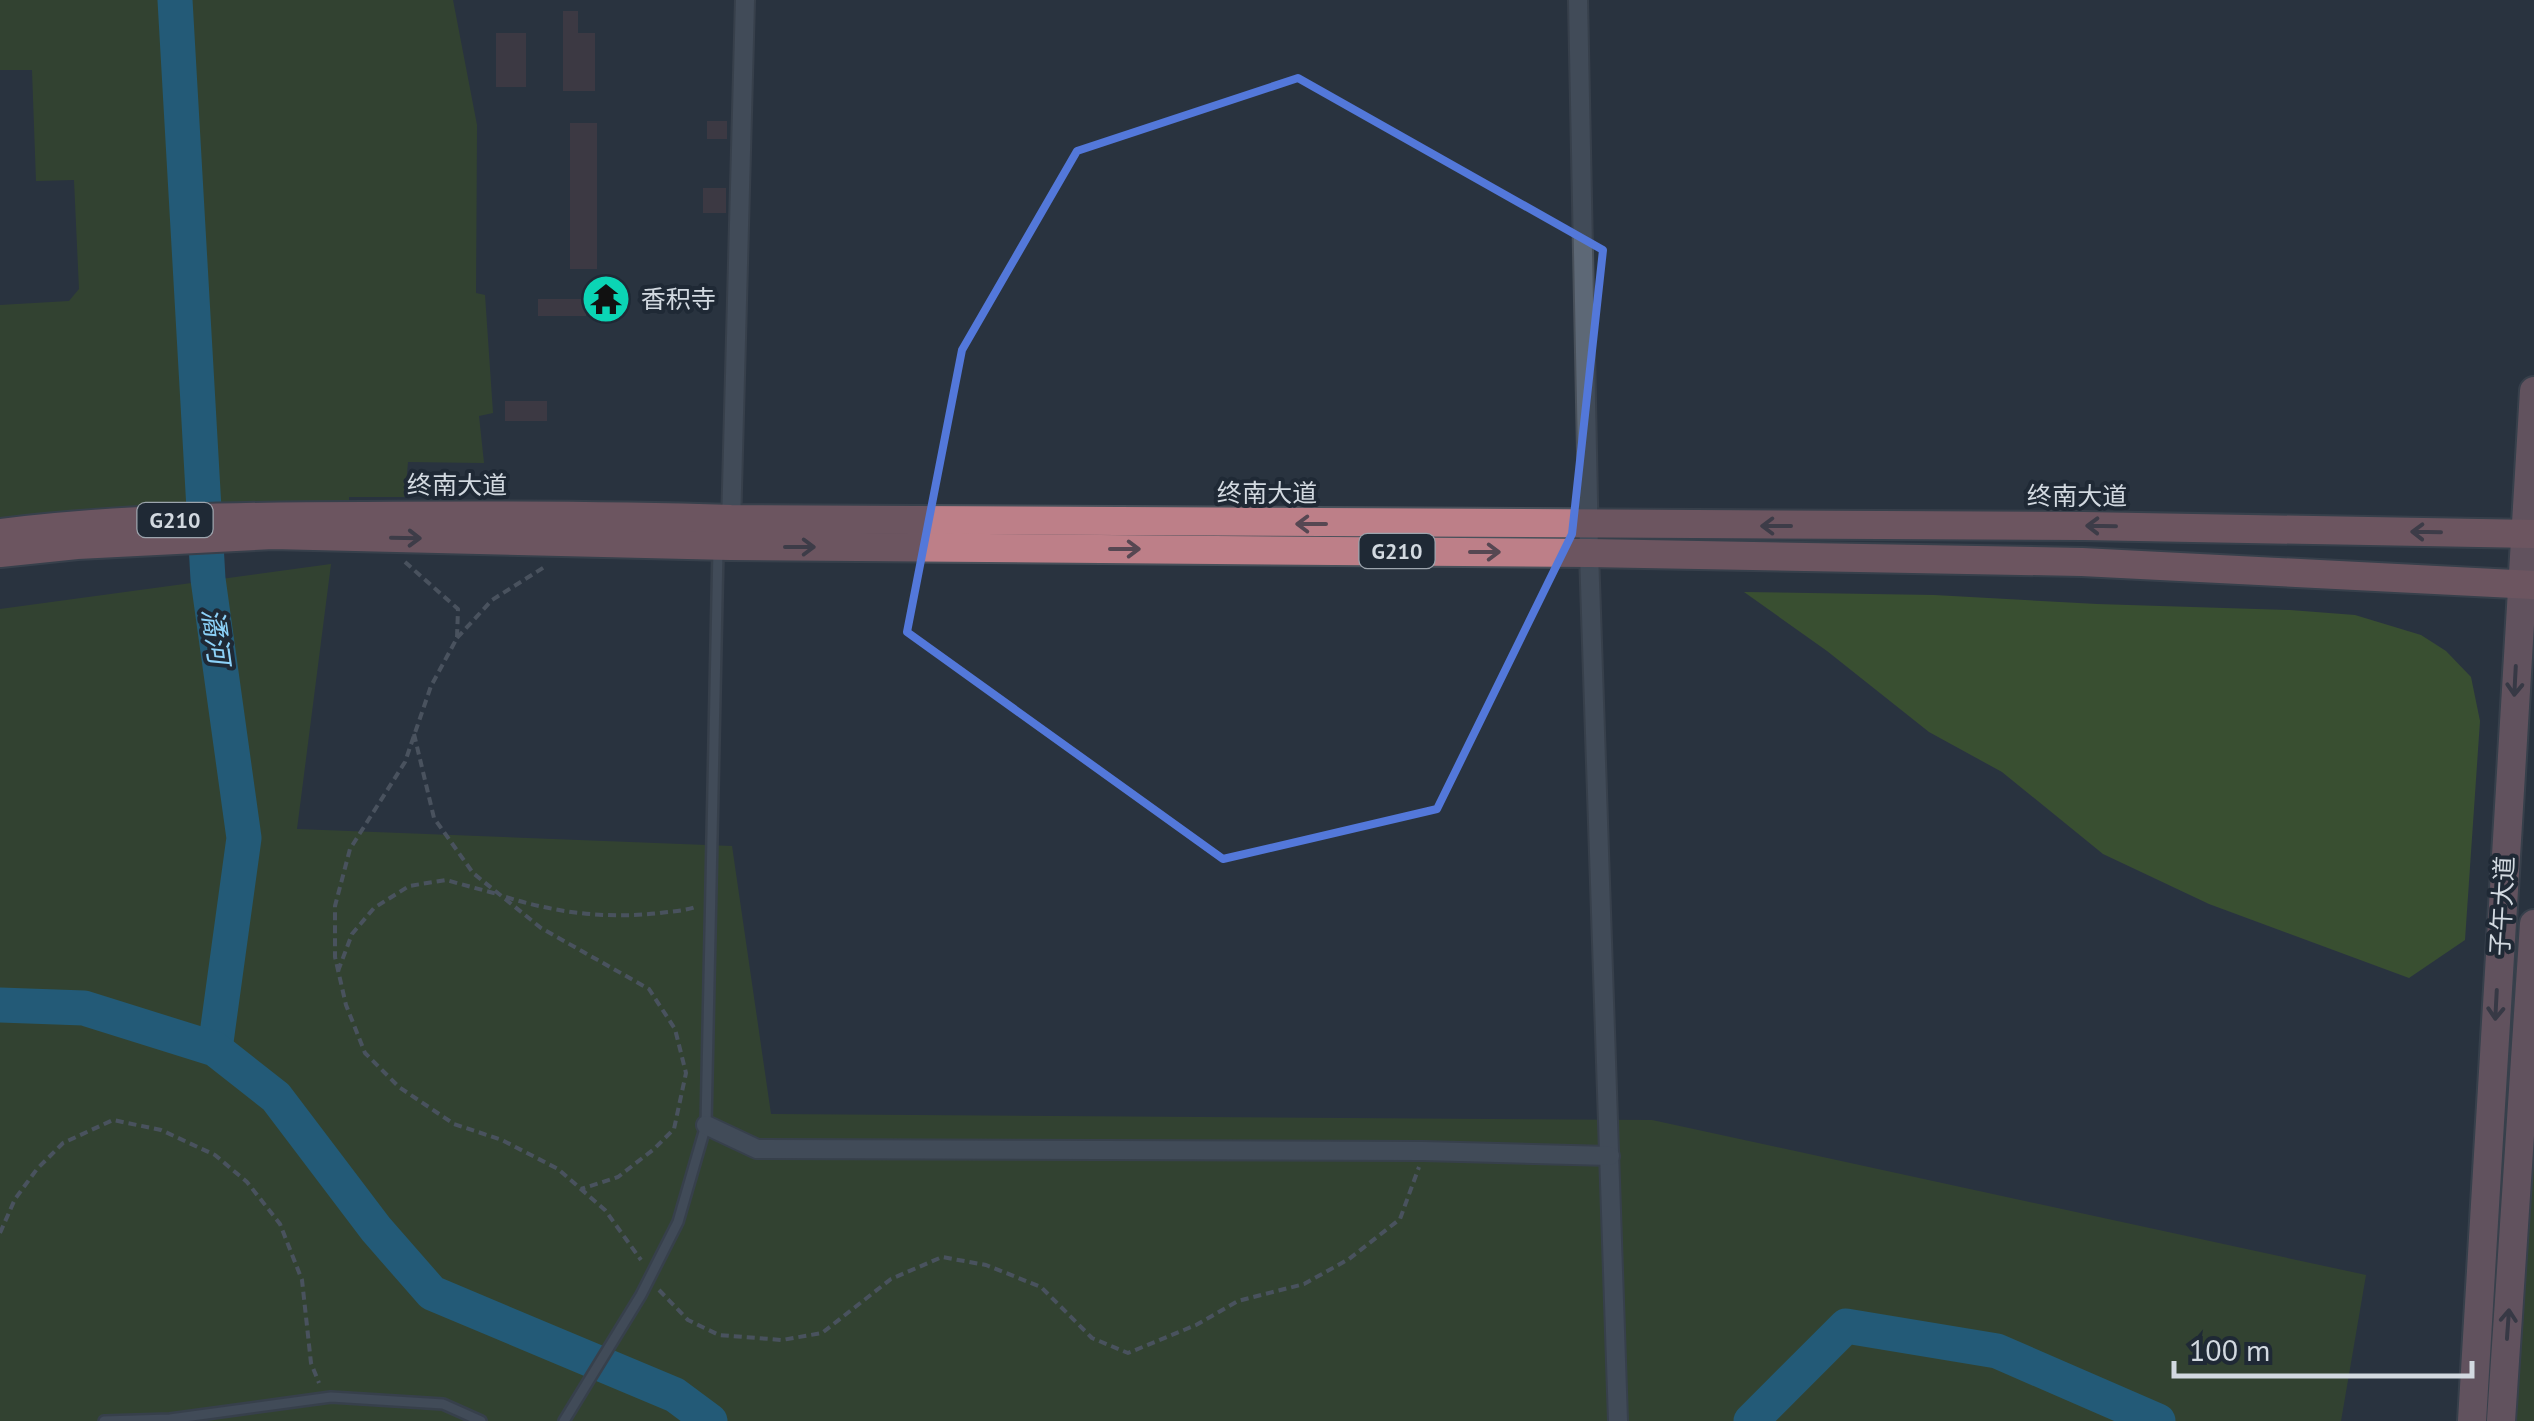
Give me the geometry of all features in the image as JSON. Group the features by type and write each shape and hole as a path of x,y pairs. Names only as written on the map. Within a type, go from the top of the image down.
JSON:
{"highway":[{"name":"终南大道","path":"0,533 74,534 584,514 726,537"},
{"name":"终南大道","path":"276,526 368,537 1589,539 2084,526 2529,534"},
{"name":"终南大道","path":"0,553 74,534"},
{"name":"终南大道","path":"1589,539 2527,584"}],"main road":[{"name":"子午大道","path":"2472,1421 2527,584 2534,392"},
{"name":"子午大道","path":"2501,1421 2534,924"}],"street":[{"path":"726,537 745,0"},
{"path":"1578,0 1589,539 1618,1421"},
{"path":"706,1125 757,1150 1423,1151 1610,1156"}],"lane":[{"path":"564,1421 638,1300 678,1222 706,1125 726,537"},
{"path":"104,1421 170,1419 325,1398 443,1404 481,1421"}],"path":[{"path":"368,537 420,572 458,609 458,638"},
{"path":"549,564 492,600 458,638 431,686 404,762 350,849 335,906 334,957 346,1005 365,1053 399,1087 454,1124 502,1140 558,1168 604,1210 662,1296 688,1320 720,1335 782,1340 822,1333 891,1279 942,1257 986,1264 1041,1286 1092,1338 1128,1353 1196,1325 1238,1302 1304,1284 1349,1259 1400,1219 1423,1151"},
{"path":"414,734 434,818 473,873 540,928 648,989 675,1029 686,1072 674,1129 618,1177 581,1189"},
{"path":"338,971 352,934 374,908 409,886 446,880 548,910 599,916 692,909 711,899"},
{"path":"0,1233 15,1200 63,1142 112,1120 161,1130 214,1155 247,1182 280,1224 302,1280 311,1363 325,1398"}],"highlighted area":[{"path":"1298,78 1603,250 1572,534 1437,809 1223,859 907,632 962,350 1077,151"}],"green space":[{"path":"0,0 453,0 477,125 476,293 485,295 493,413 479,416 484,463 408,462 405,497 349,497 350,536 0,538 0,305 69,301 79,289 74,180 36,181 32,70 0,70"},
{"path":"331,564 297,829 732,846 771,1114 1652,1120 2366,1275 2341,1421 0,1421 0,609"},
{"path":"1744,592 1934,595 2290,610 2355,615 2421,635 2446,651 2471,677 2480,721 2465,940 2409,978 2209,904 2103,854 2002,772 1929,732 1827,651"},
{"path":"2534,938 2534,1421 2505,1421"}],"building":[{"path":"563,11 578,11 578,33 595,33 595,91 563,91"},
{"path":"496,33 526,33 526,87 496,87"},
{"path":"707,121 727,121 727,139 707,139"},
{"path":"570,123 597,123 597,269 570,269"},
{"path":"703,188 726,188 726,213 703,213"},
{"path":"538,299 586,299 586,316 538,316"},
{"path":"505,401 547,401 547,421 505,421"}],"waterway":[{"name":"潏河","path":"175,0 208,579 244,838 215,1049"},
{"path":"0,1005 84,1008 215,1049 276,1097 376,1229 432,1293 675,1395 710,1421"},
{"path":"1751,1421 1846,1326 1997,1351 2158,1421"}],"place":[{"name":"香积寺","path":"606,299"}]}
